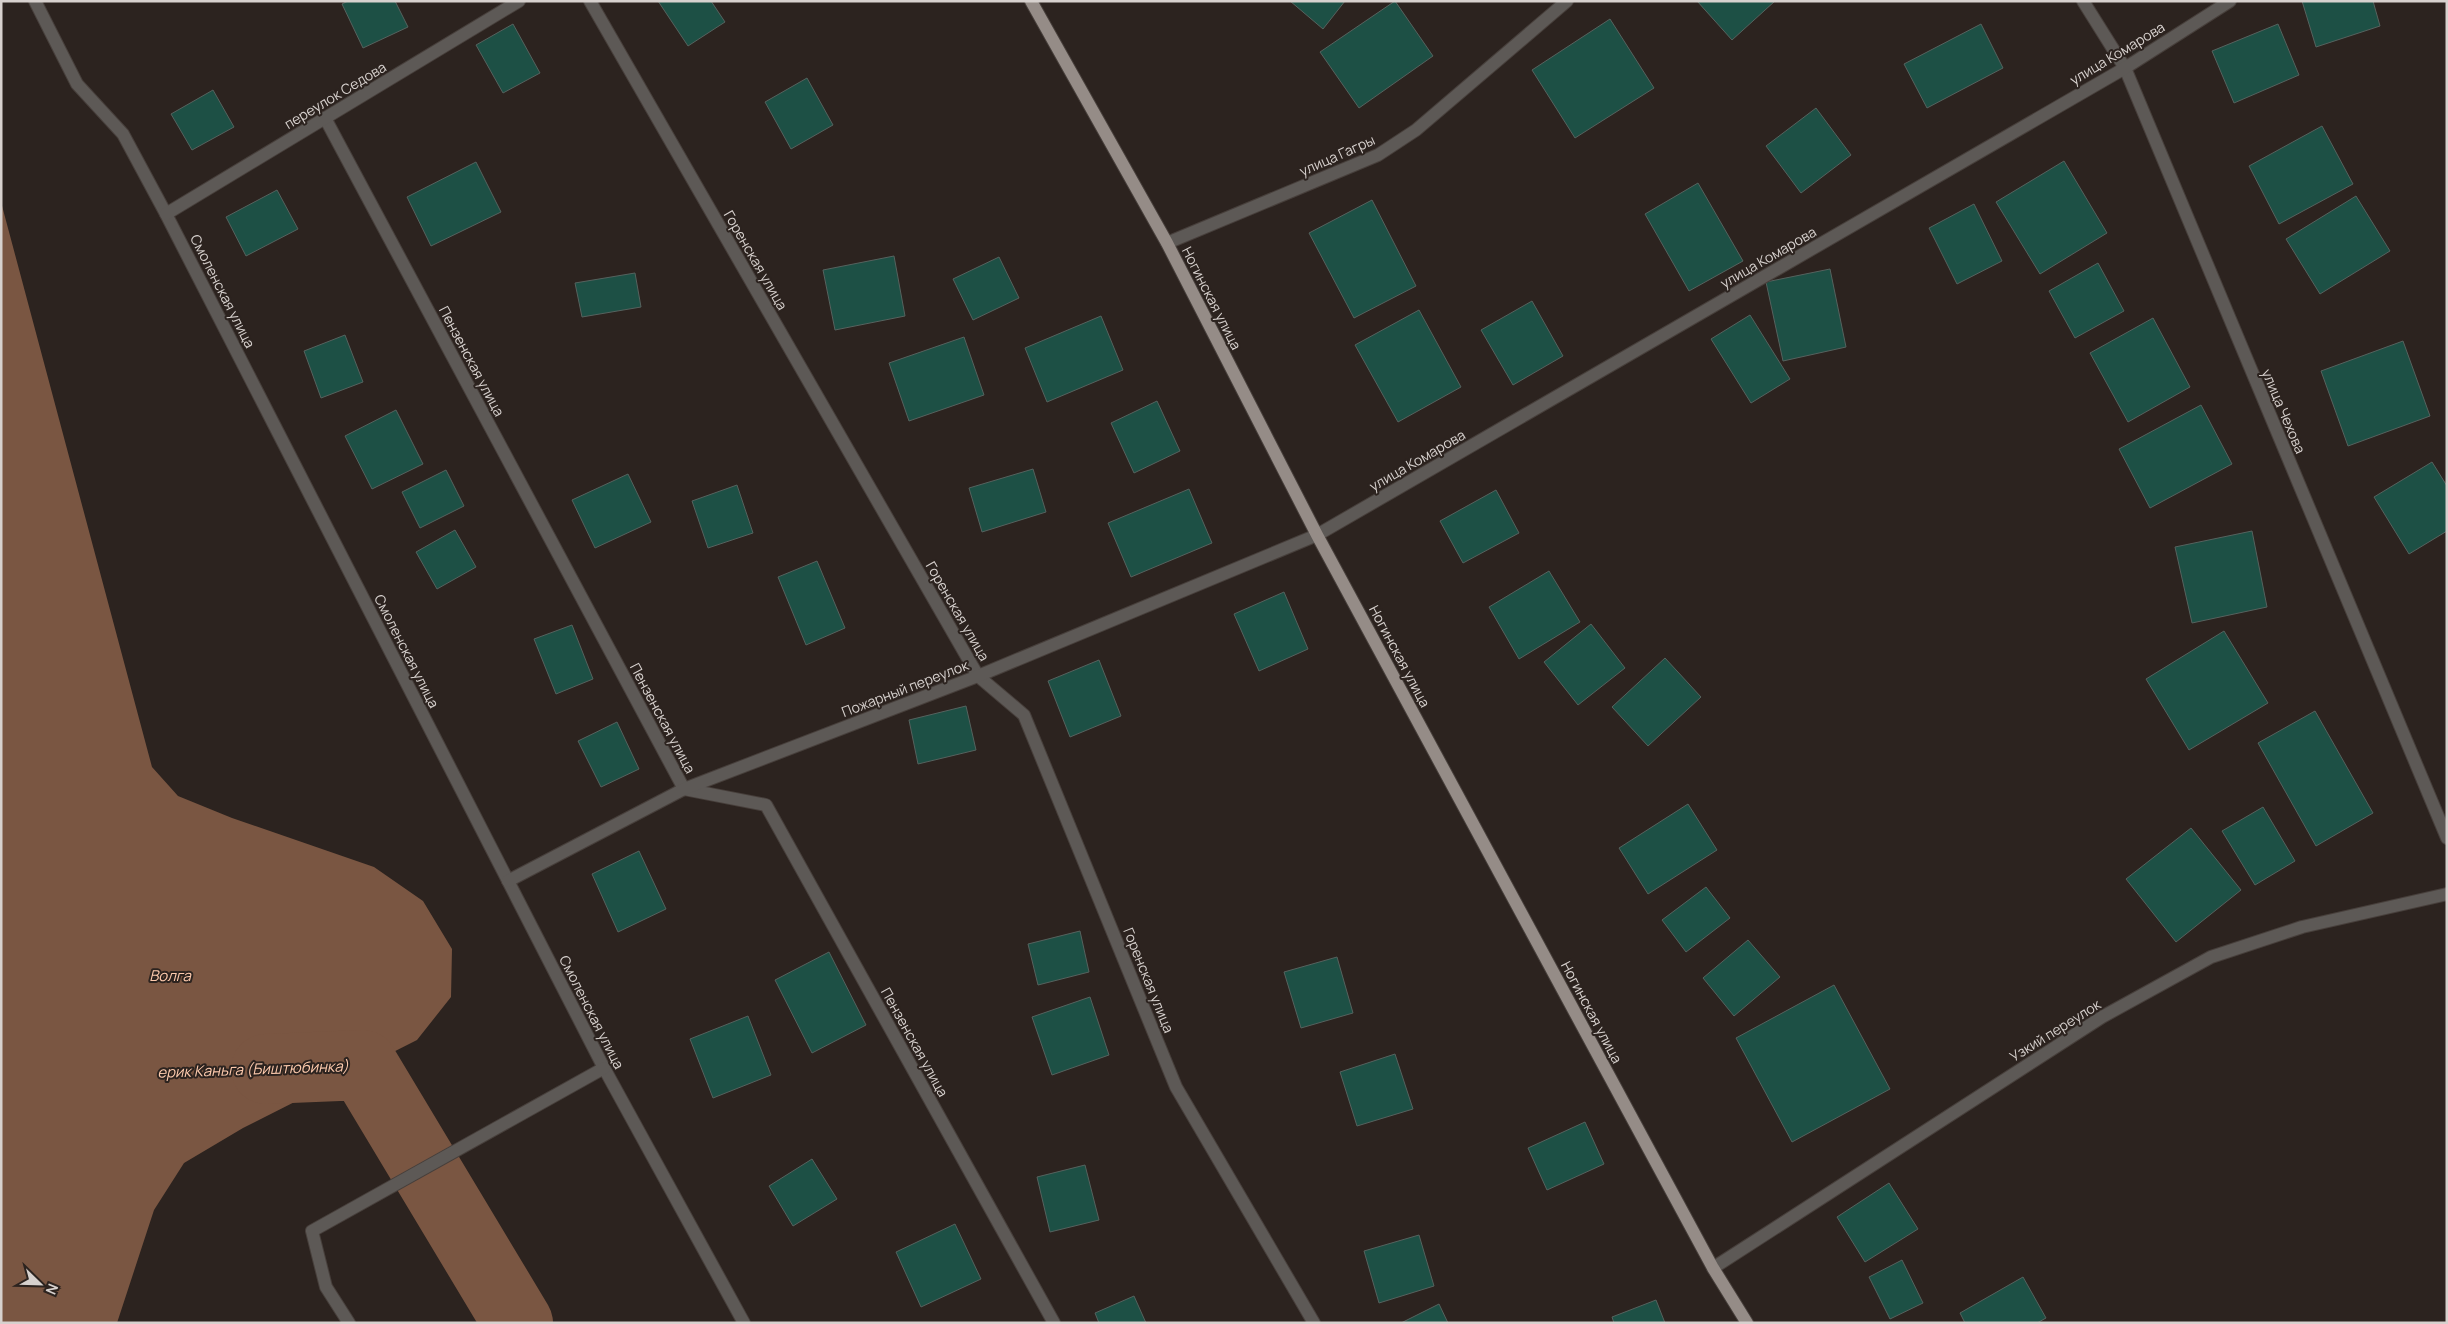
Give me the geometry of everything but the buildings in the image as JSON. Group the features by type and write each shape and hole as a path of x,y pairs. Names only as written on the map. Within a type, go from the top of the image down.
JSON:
{"main road":[{"name":"Ногинская улица","path":"1031,1 1167,243 1317,535 1714,1268 1747,1323"}],"street":[{"name":"Смоленская улица","path":"35,1 77,84 123,134 166,214 604,1068 744,1323"},
{"name":"переулок Седова","path":"166,214 519,1"},
{"name":"Горенская улица","path":"590,1 978,676 1024,715 1176,1086 1314,1323"},
{"name":"улица Гагры","path":"1167,243 1378,155 1416,130 1567,1"},
{"name":"улица Чехова","path":"2083,1 2125,68 2447,838"},
{"name":"улица Комарова","path":"1317,535 2125,68 2230,1"},
{"name":"Пензенская улица","path":"325,118 684,789 766,805 1054,1323"},
{"name":"Пожарный переулок","path":"508,881 684,789 978,676 1317,535"},
{"name":"Узкий переулок","path":"1714,1268 2102,1017 2211,957 2302,927 2447,894"},
{"path":"349,1323 326,1288 312,1231 604,1068"}],"water":[{"name":"Волга","path":"1,202 152,767 178,796 232,818 374,867 423,901 452,949 451,997 417,1040 243,1128 184,1163 154,1210 117,1323 1,1323"}],"waterway":[{"name":"ерик Каньга (Биштюбинка)","path":"266,1069 363,1065 518,1323"}]}
